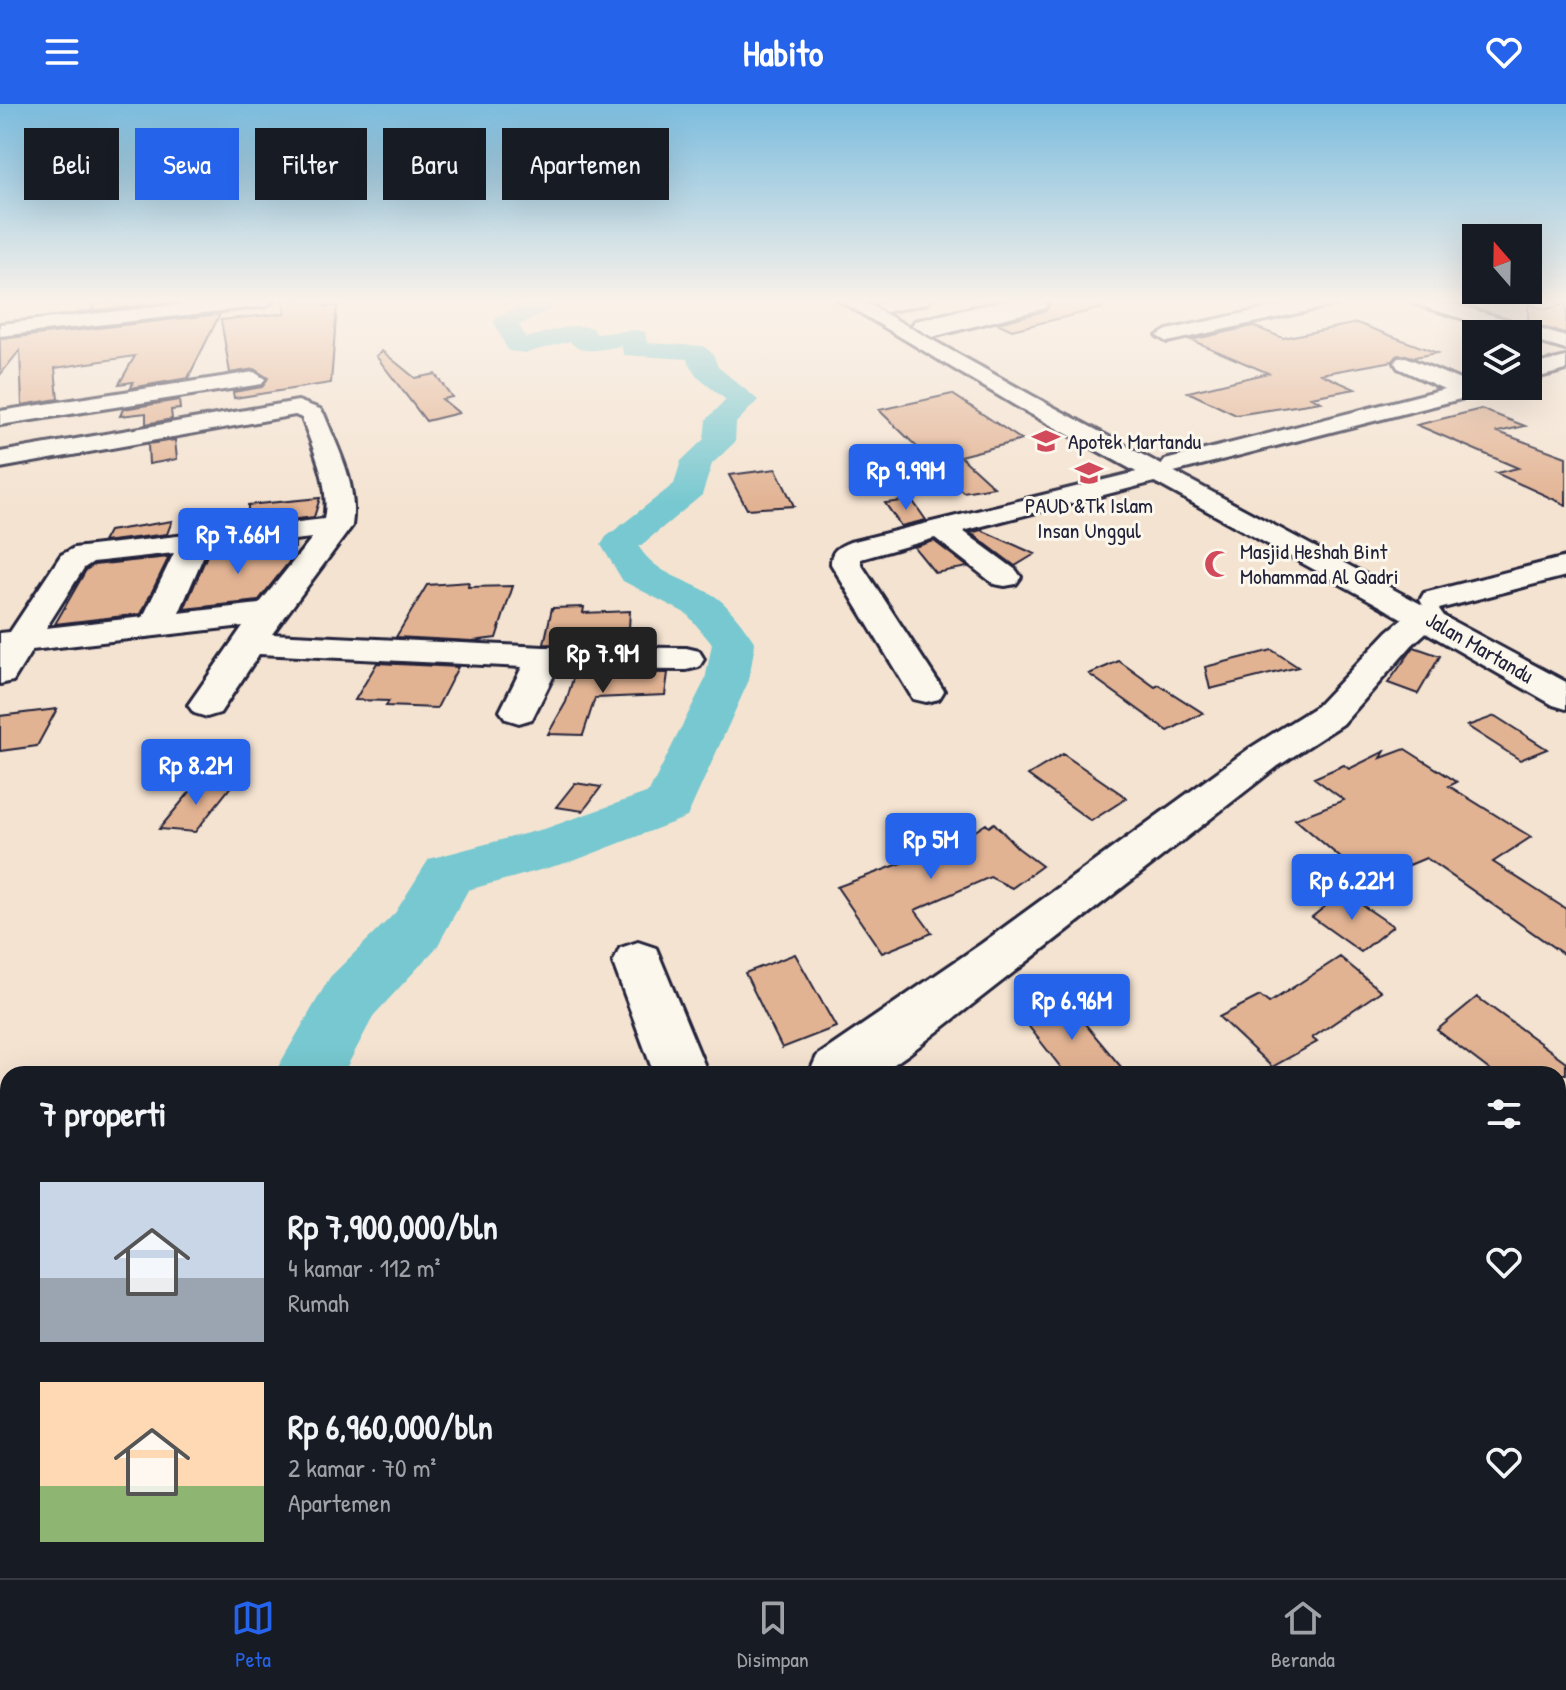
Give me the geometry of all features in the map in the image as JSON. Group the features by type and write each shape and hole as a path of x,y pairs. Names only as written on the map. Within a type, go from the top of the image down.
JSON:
{"main road":[{"name":"Jalan Martandu","path":"977,368 1431,608 1566,671"},
{"name":"Jalan Martandu","path":"999,368 1080,422"},
{"path":"1419,368 1462,384"},
{"path":"0,418 254,379"},
{"path":"926,691 844,559 851,551 1462,392"},
{"path":"0,460 278,410 305,409 312,414 340,488 342,510 337,526 269,613 207,705"},
{"path":"0,673 11,642 79,557 94,552 337,526"},
{"path":"940,528 1005,577"},
{"path":"156,626 194,542"},
{"path":"848,1066 943,1002 1267,755 1329,715 1362,685 1411,626 1431,608 1566,566"},
{"name":"Jalan Martandu","path":"1431,608 1566,697"},
{"path":"11,642 269,613"},
{"path":"248,643 544,658 686,659"},
{"path":"519,711 544,658"},
{"path":"638,963 678,1066"}],"building":[{"path":"21,368 56,368 58,399 22,405"},
{"path":"128,368 193,368 188,378 131,388 133,382 119,384"},
{"path":"229,368 332,368 331,383 234,398 233,392 262,387 268,378 254,369 230,373"},
{"path":"385,368 403,368 415,378 435,374 452,397 442,399 459,413 426,421"},
{"path":"1256,368 1355,368 1321,374 1355,389 1311,397 1321,402 1236,415 1188,392 1268,373"},
{"path":"952,394 1022,440 960,456 994,487 963,492 879,410"},
{"path":"179,400 180,409 171,410 172,419 146,424 146,413 120,416 123,409"},
{"path":"1481,409 1525,426 1498,432 1566,457 1566,505 1496,473 1518,468 1417,425"},
{"path":"175,440 177,459 149,464 148,444"},
{"path":"776,469 794,506 747,509 729,475"},
{"path":"320,498 314,517 248,525 248,505"},
{"path":"912,500 926,520 901,526 885,503"},
{"path":"172,521 167,534 103,542 109,531"},
{"path":"981,530 1035,554 1015,566 971,533"},
{"path":"934,541 968,567 935,573 914,547"},
{"path":"295,543 295,548 290,548 289,562 258,601 184,609 208,553"},
{"path":"169,557 141,614 55,624 86,570 94,565"},
{"path":"469,582 468,587 513,586 496,638 472,641 396,637 427,585"},
{"path":"584,607 583,613 630,611 628,645 544,644 552,608"},
{"path":"1414,647 1440,656 1418,694 1388,683"},
{"path":"1272,650 1298,667 1210,689 1205,667"},
{"path":"1119,661 1155,687 1159,685 1203,713 1168,731 1089,674"},
{"path":"377,663 458,667 437,708 386,706 389,701 355,700"},
{"path":"575,672 668,673 665,695 595,698 583,735 548,734 566,702"},
{"path":"57,709 37,746 0,751 0,716"},
{"path":"1495,716 1547,749 1520,760 1467,726"},
{"path":"1405,749 1457,782 1449,786 1531,837 1493,862 1566,909 1566,956 1426,858 1369,882 1295,819 1344,800 1314,778 1344,765 1349,769 1385,751 1381,758"},
{"path":"1063,754 1127,798 1091,821 1028,775"},
{"path":"198,782 232,785 195,832 159,829"},
{"path":"575,783 601,787 583,811 556,807"},
{"path":"994,823 1018,848 1042,866 1012,888 990,877 915,910 932,933 882,953 837,887 902,863 890,850 933,832 949,848 986,824 989,827"},
{"path":"1343,892 1393,926 1361,952 1312,917"},
{"path":"795,954 836,1027 782,1048 745,973"},
{"path":"1340,957 1381,991 1312,1038 1317,1042 1274,1066 1219,1017 1260,996 1269,1003"},
{"path":"1477,997 1566,1062 1566,1066 1484,1066 1437,1030"},
{"path":"1065,1000 1120,1066 1060,1066 1023,1019"}],"waterway":[{"path":"313,1066 352,996 416,930 449,874 557,846 669,804 727,680 734,643 701,605 637,573 619,545 690,488 697,461 719,442 721,420 744,400 705,368"}],"place":[{"name":"Apotek Martandu","path":"1046,441"},
{"name":"PAUD &Tk Islam Insan Unggul","path":"1089,473"},
{"name":"Masjid Heshah Bint Mohammad Al Qadri","path":"1218,564"}]}
